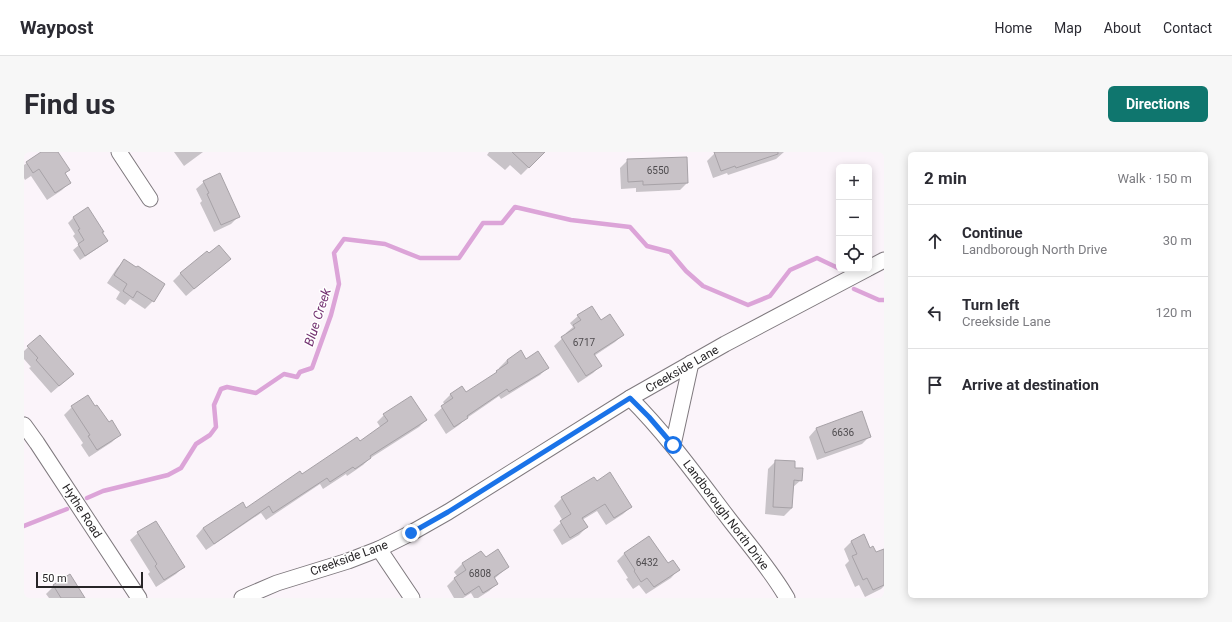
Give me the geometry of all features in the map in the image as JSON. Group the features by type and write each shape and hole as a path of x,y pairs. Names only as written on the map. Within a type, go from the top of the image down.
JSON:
{"street":[{"path":"119,152 150,199"},
{"name":"Creekside Lane","path":"872,266 884,260"},
{"name":"Creekside Lane","path":"242,598 277,583 348,561 379,549 436,520 630,398 691,363 861,272"},
{"path":"673,445 691,363"},
{"name":"Landborough North Drive","path":"630,398 673,445 787,598"},
{"name":"Hythe Road","path":"24,425 139,598"},
{"path":"379,549 412,598"}],"building":[{"path":"41,152 58,152 70,170 65,173 71,183 55,193 39,169 33,173 26,162"},
{"path":"512,152 545,152 529,168"},
{"path":"714,152 778,152 778,154 736,168 735,166 721,171"},
{"path":"687,157 688,183 643,185 643,181 628,182 627,159"},
{"path":"220,173 240,217 221,225 207,194 209,193 203,181"},
{"path":"88,207 108,241 85,256 78,244 84,240 73,217"},
{"path":"219,245 231,259 194,289 180,273 207,251 209,253"},
{"path":"124,259 136,267 138,266 165,284 154,302 137,291 133,298 123,291 127,284 114,275"},
{"path":"592,306 601,320 610,314 624,335 594,354 602,366 586,376 561,337 575,328 573,325 581,320 577,315"},
{"path":"40,335 74,374 59,386 36,360 38,358 27,346"},
{"path":"521,350 526,359 538,351 549,368 509,392 507,389 467,416 468,418 454,427 441,406 453,398 450,394 462,386 466,392 497,372 496,371 508,363 507,360"},
{"path":"88,395 95,406 97,405 109,422 112,420 121,435 97,450 88,436 90,435 71,406"},
{"path":"411,396 427,420 370,456 371,458 355,469 353,467 330,482 327,478 273,513 269,506 214,544 203,528 243,502 246,508 300,471 302,474 357,437 360,441 388,421 383,414"},
{"path":"862,411 871,437 825,453 816,428"},
{"path":"775,460 795,461 795,468 803,468 802,481 794,480 792,508 773,507"},
{"path":"610,472 632,507 614,518 605,504 582,518 588,527 570,538 560,521 571,514 561,497 594,477 597,481"},
{"path":"156,521 185,567 164,580 155,566 157,564 137,532"},
{"path":"864,534 870,548 873,546 876,552 884,549 884,585 873,590 867,578 863,580 852,556 857,554 851,541"},
{"path":"649,536 668,563 673,560 680,570 654,587 647,578 641,582 624,553"},
{"path":"498,549 509,567 494,577 498,584 483,593 479,586 465,595 454,578 466,570 462,563 481,551 486,557"},
{"path":"70,574 85,598 61,598 53,585"}],"waterway":[{"name":"Blue Creek","path":"87,498 103,491 168,475 181,468 196,444 210,435 216,427 214,405 221,389 227,387 256,393 284,374 297,377 300,372 312,368 331,315 339,284 334,253 344,239 385,244 420,258 459,258 483,223 502,223 515,207 571,220 630,227 647,246 670,252 686,271 703,286 748,305 770,296 790,270 817,258 836,267"},
{"name":"Blue Creek","path":"854,289 879,300 884,300"},
{"name":"Blue Creek","path":"24,526 67,509"}],"route":[{"path":"411,533 448,512 630,398 673,445"}]}
